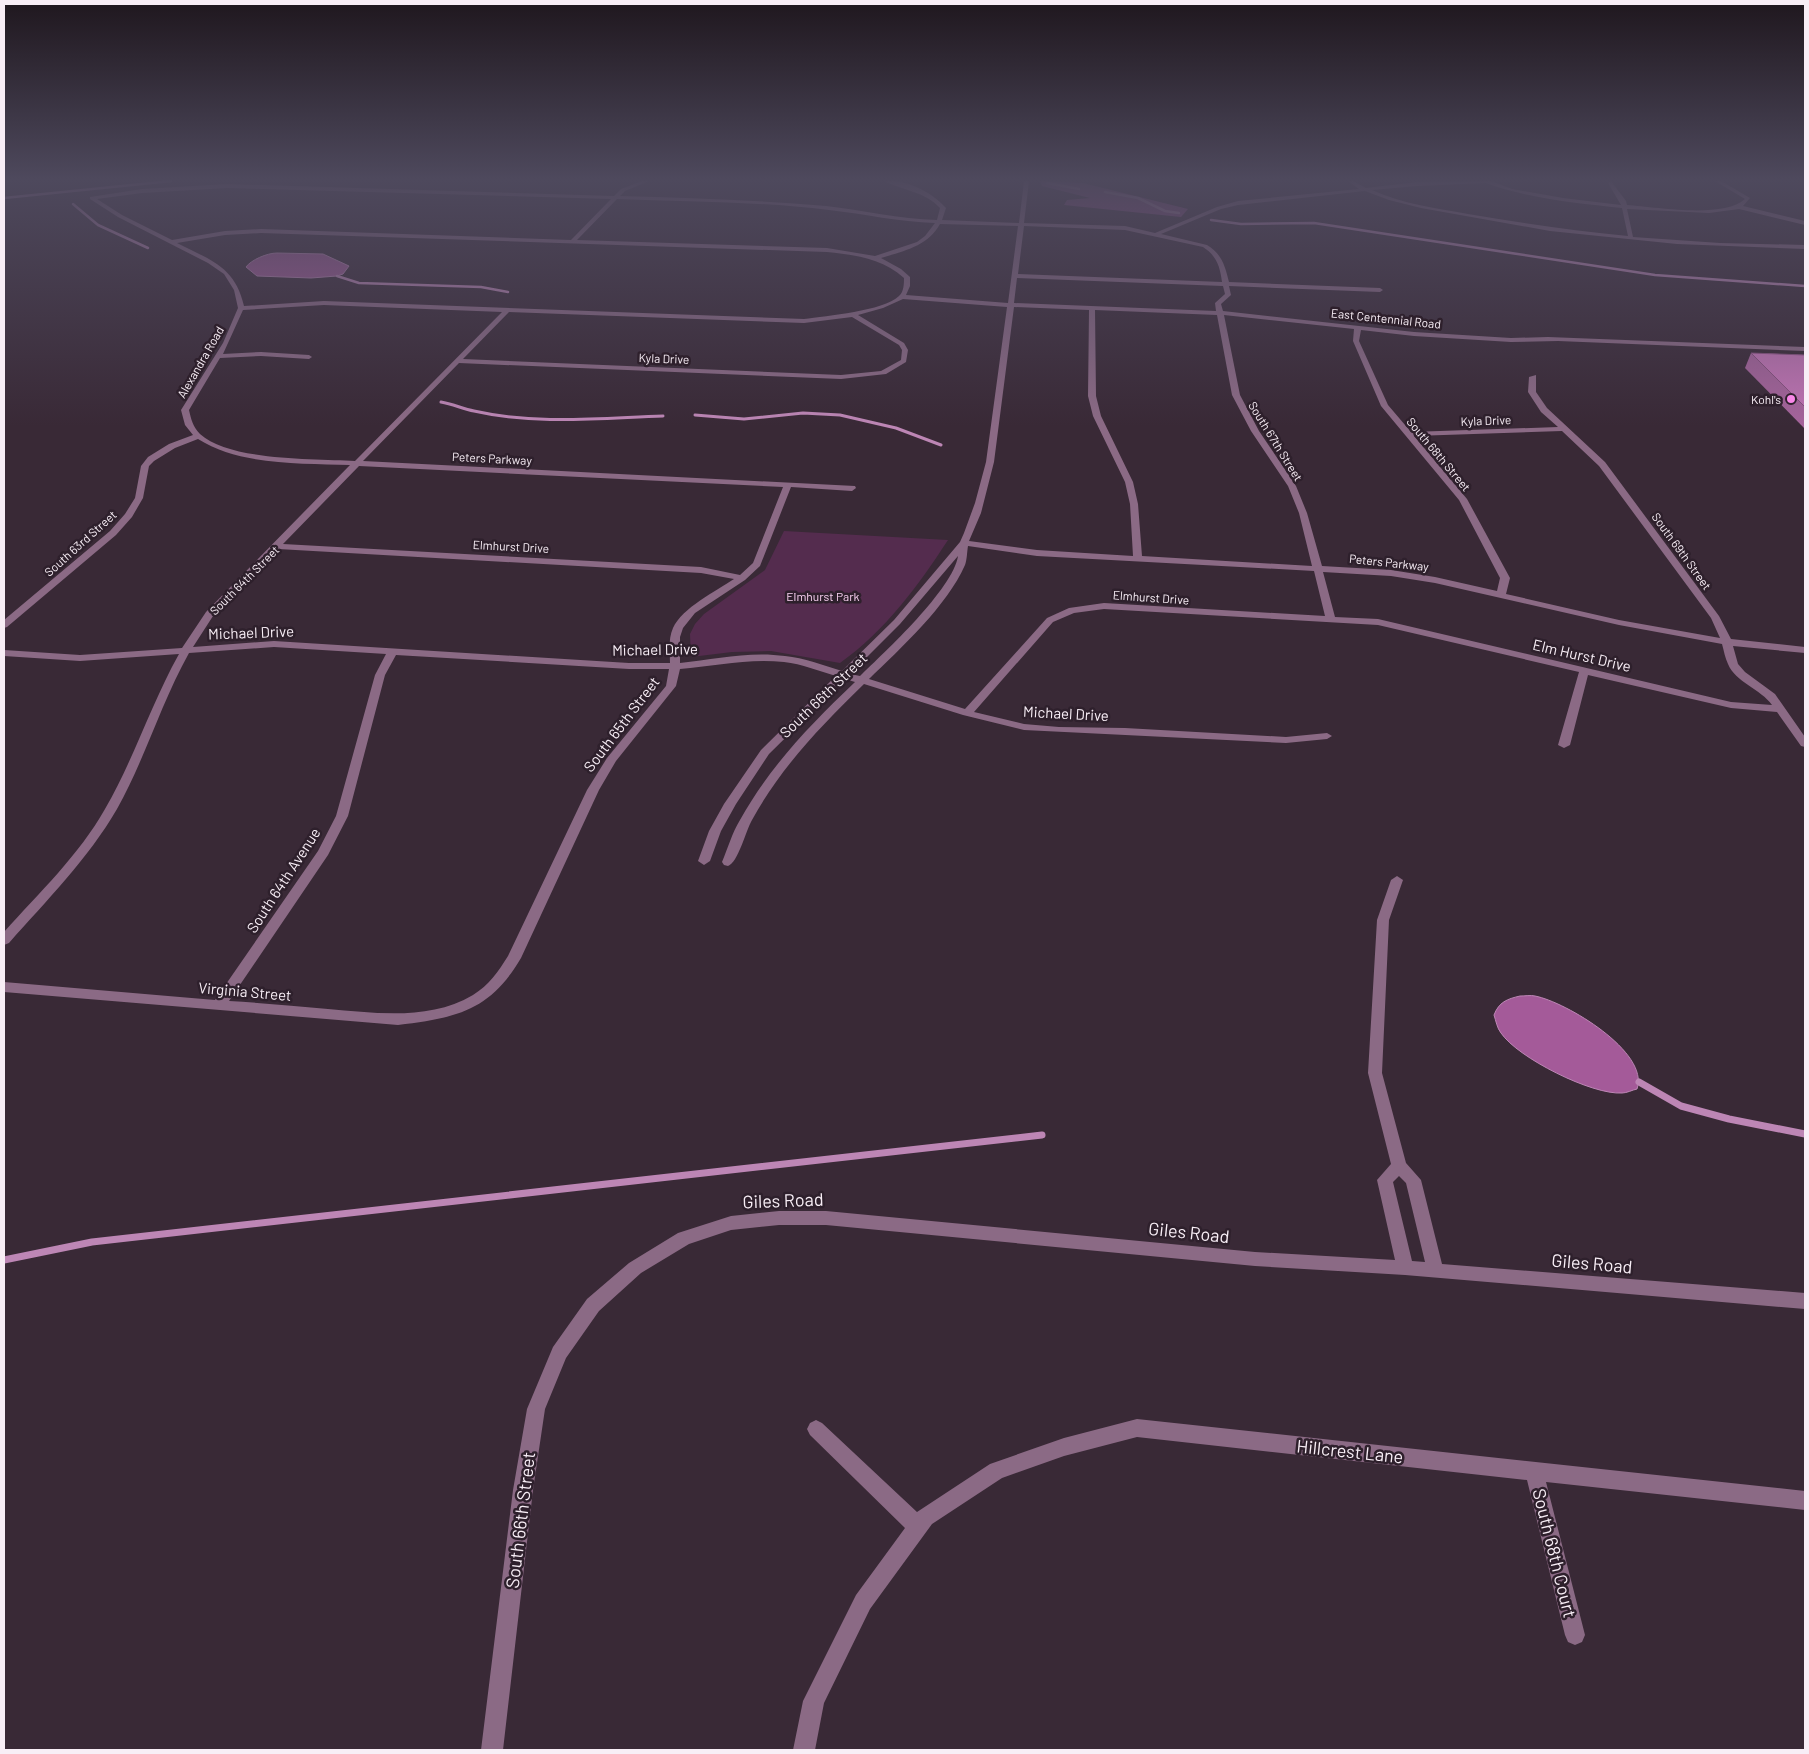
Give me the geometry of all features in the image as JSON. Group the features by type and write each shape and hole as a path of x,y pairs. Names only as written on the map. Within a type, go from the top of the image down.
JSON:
{"street":[{"path":"211,263 226,273 237,290 241,308 324,303 787,321 853,315 881,307 902,297 907,286 907,277 885,263"},
{"name":"South 66th Street","path":"704,861 715,831 750,772 789,727 897,622 964,543 977,515 990,462 1017,263"},
{"path":"1220,263 1228,295 1218,303 1220,313"},
{"path":"1015,276 1380,290"},
{"name":"East Centennial Road","path":"902,297 1011,305 1220,313 1276,317 1358,328 1511,340 1805,349"},
{"name":"Alexandra Road","path":"200,436 188,423 185,410 218,356 241,308"},
{"path":"1092,308 1092,396 1097,416 1129,482 1134,504 1138,558"},
{"name":"South 64th Street","path":"4,940 72,863 110,810 187,649 209,614 278,546 507,310"},
{"name":"South 67th Street","path":"1220,313 1236,395 1241,409 1292,486 1304,513 1331,619"},
{"name":"Kyla Drive","path":"456,361 841,377 871,374 899,366 904,360 905,350 902,344 853,315"},
{"name":"South 68th Street","path":"1358,328 1356,341 1385,406 1462,499 1505,578 1501,595"},
{"path":"218,356 261,354 308,357"},
{"name":"South 69th Street","path":"1533,378 1532,392 1544,410 1602,464 1721,625 1730,660 1737,670 1771,696 1805,744"},
{"name":"Kyla Drive","path":"1408,434 1565,429"},
{"name":"Peters Parkway","path":"200,436 211,444 243,454 357,464 852,488"},
{"name":"South 63rd Street","path":"4,626 113,533 129,515 138,498 145,466 151,460 172,446 200,436"},
{"name":"South 65th Street","path":"480,997 499,981 514,958 593,790 611,760 671,686 675,666 675,637 684,618 751,570 760,557 788,484"},
{"name":"South 66th Street","path":"728,862 745,820 777,770 809,732 898,645 938,600 961,564 964,543"},
{"name":"Peters Parkway","path":"964,543 1036,553 1391,573 1726,644 1805,650"},
{"name":"Elmhurst Drive","path":"278,546 701,570 742,578"},
{"name":"Elmhurst Drive","path":"967,713 1044,625 1072,610 1104,606 1378,622"},
{"name":"Elm Hurst Drive","path":"1378,622 1731,705 1780,709"},
{"name":"Michael Drive","path":"4,653 80,658 274,644 630,666 675,666 737,658 774,657 799,661 1002,723 1059,730 1125,731 1286,740 1327,736"},
{"name":"South 64th Avenue","path":"219,1005 324,852 342,816 380,675 393,650"},
{"path":"1564,745 1584,671"},
{"path":"1397,880 1384,920 1375,1073 1399,1166 1414,1180 1436,1271"},
{"name":"Virginia Street","path":"4,987 398,1020 442,1015 480,997"},
{"path":"1399,1166 1385,1180 1405,1268"},
{"name":"Giles Road","path":"593,1305 634,1268 684,1238 731,1222 778,1218 865,1221 1255,1259 1405,1268 1805,1301"},
{"name":"South 66th Street","path":"492,1750 523,1490 536,1409 559,1353 593,1305"},
{"name":"Hillcrest Lane","path":"804,1750 814,1701 863,1602 925,1517 997,1471 1064,1447 1137,1428 1805,1501"},
{"path":"816,1429 918,1526"},
{"name":"South 68th Court","path":"1534,1471 1575,1635"}],"green space":[{"name":"Elmhurst Park","path":"784,531 948,540 900,607 872,637 840,663 771,651 732,652 691,657 690,634 695,624 704,614 765,570"}],"shaded area":[{"path":"251,263 342,263 349,266 343,274 337,276 311,278 257,276 246,267"},
{"path":"1520,996 1533,996 1549,1000 1584,1018 1602,1031 1619,1045 1631,1060 1638,1075 1637,1089 1622,1093 1593,1088 1557,1073 1510,1043 1501,1033 1494,1015 1498,1007 1504,1002"}],"building":[{"path":"1751,353 1805,355 1805,407"}],"waterway":[{"path":"1575,263 1655,275 1805,286"},
{"path":"337,276 359,283 481,287 508,292"},
{"path":"441,402 474,411 521,418 568,420 663,416"},
{"path":"695,415 744,419 803,413 840,415 896,428 941,445"},
{"path":"1639,1082 1681,1106 1729,1119 1805,1134"},
{"path":"4,1260 92,1242 1042,1135"}],"place":[{"name":"Kohl's","path":"1791,399"}]}
